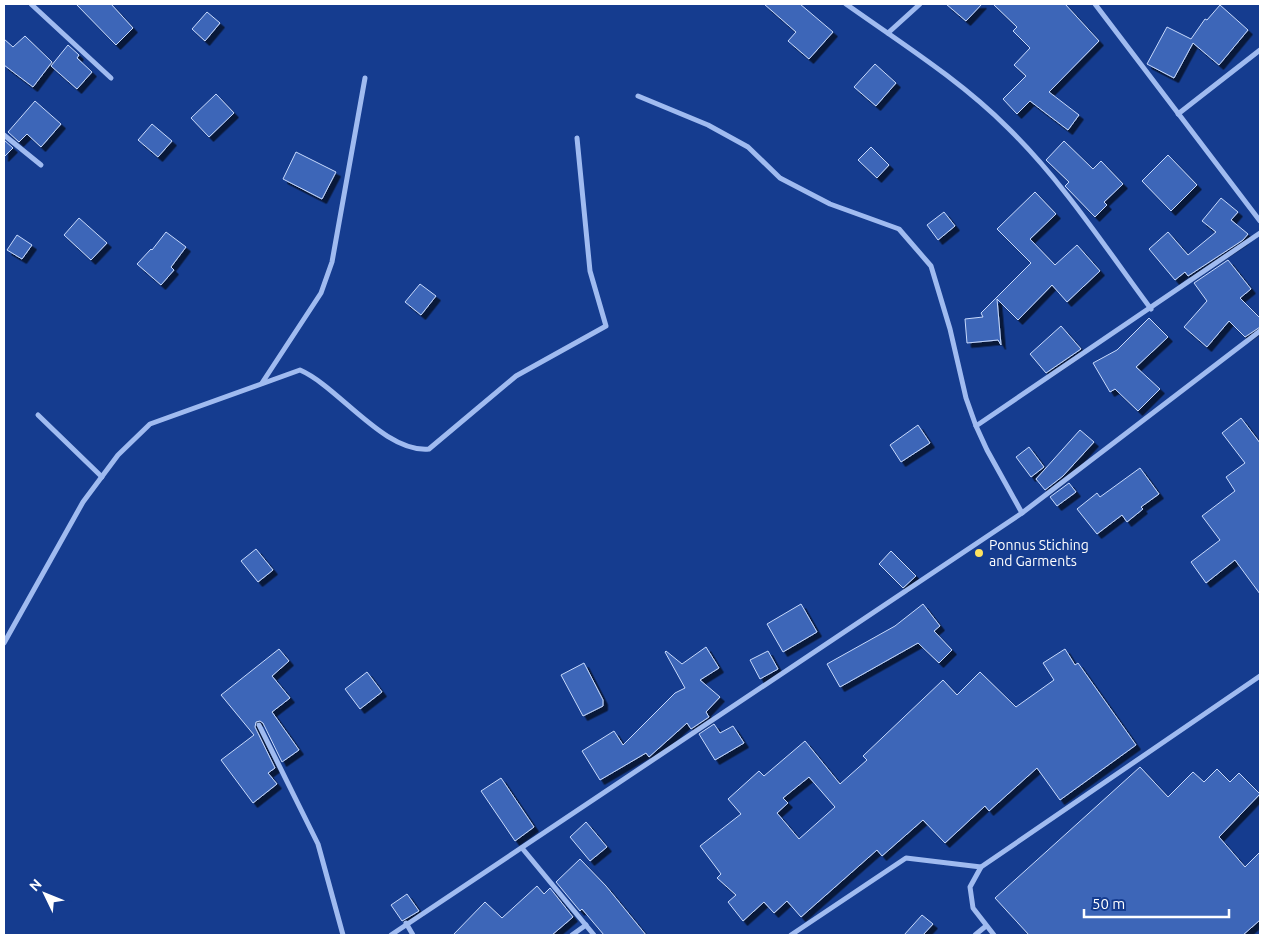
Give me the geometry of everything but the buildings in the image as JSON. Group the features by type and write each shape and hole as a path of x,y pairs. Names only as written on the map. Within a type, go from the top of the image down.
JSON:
{"street":[{"path":"31,4 111,78"},
{"path":"846,4 948,77 1007,127 1051,174 1151,309"},
{"path":"888,33 920,4"},
{"path":"1095,4 1260,221"},
{"path":"1178,114 1260,50"},
{"path":"262,383 321,293 332,262 365,78"},
{"path":"638,96 708,125 748,147 780,178 830,204 899,229 931,266 950,329 966,398 976,426 1022,513"},
{"path":"4,135 41,165"},
{"path":"4,643 83,502 118,455 150,424 300,370 314,376 345,405 402,444 416,450 429,449 516,376 606,326 590,271 577,138"},
{"path":"976,426 1151,309 1260,233"},
{"path":"391,935 406,923 522,848 1022,513 1260,332"},
{"path":"38,415 102,477"},
{"path":"994,935 973,908 970,887 981,867 1260,676"},
{"path":"259,725 318,844 343,935"},
{"path":"522,848 594,935"},
{"path":"791,935 906,858 981,867"},
{"path":"406,923 413,935"},
{"path":"572,935 586,925"},
{"path":"975,935 986,926"}],"place":[{"name":"Ponnus Stiching and Garments","path":"979,553"}]}
